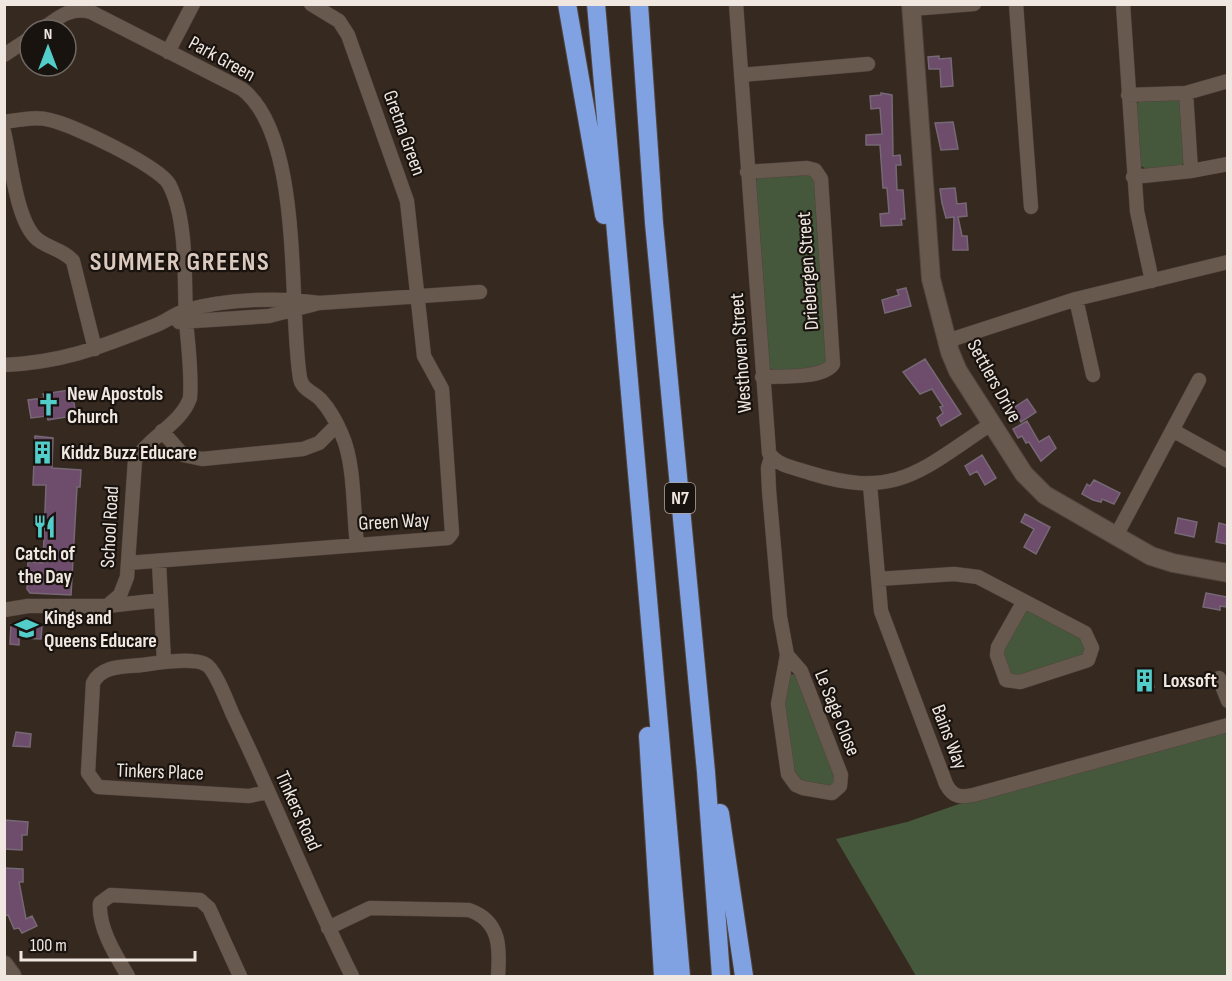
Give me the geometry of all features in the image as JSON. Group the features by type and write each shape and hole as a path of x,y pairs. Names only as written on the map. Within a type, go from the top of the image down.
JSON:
{"highway":[{"path":"567,4 623,323"},
{"name":"N7","path":"596,4 681,976"},
{"name":"N7","path":"639,6 654,223 706,772 721,976"},
{"path":"653,670 647,679 645,689 663,976"},
{"path":"706,772 713,780 717,793 744,976"}],"street":[{"path":"168,52 193,4"},
{"name":"Gretna Green","path":"311,4 339,21 348,35 407,201 418,295"},
{"name":"Westhoven Street","path":"736,4 767,449 771,458"},
{"path":"911,7 974,4"},
{"path":"1016,4 1031,207"},
{"path":"1123,4 1133,177 1137,212 1152,281"},
{"name":"Settlers Drive","path":"911,7 931,279 947,342 958,371 1024,474 1039,490 1058,504 1166,562 1227,573"},
{"name":"Park Green","path":"58,18 66,12 80,9 91,12 242,89 259,107 283,171 302,383 319,398 337,425 347,454 357,544"},
{"path":"4,55 18,46"},
{"path":"741,75 868,64"},
{"path":"1128,95 1186,93 1227,81"},
{"path":"1186,93 1191,171"},
{"name":"School Road","path":"4,122 30,118 50,120 92,137 155,169 168,182 176,200 181,238 190,398 182,413 146,445 135,460 125,586 107,606"},
{"path":"4,132 25,223 39,240 69,256 73,261 95,349"},
{"path":"1133,177 1191,171 1227,164"},
{"name":"Driebergen Street","path":"747,172 807,168 819,174 834,360 829,369 816,374 762,377"},
{"path":"947,342 1076,299 1227,262"},
{"path":"4,365 76,356 186,316 269,316 296,305 480,292"},
{"name":"Green Way","path":"128,563 445,539 452,533 442,389 424,356 418,295"},
{"path":"1076,299 1093,375"},
{"path":"4,373 30,363"},
{"path":"1116,536 1174,431 1198,380"},
{"path":"771,458 780,464 829,479 870,485 895,481 915,473 991,424"},
{"path":"162,431 183,455 202,459 303,449 319,443 337,425"},
{"path":"1174,431 1227,461"},
{"name":"Le Sage Close","path":"771,458 768,468 769,490 780,616 787,655 778,704 788,774 796,785 803,788 828,794 835,792 840,786 841,775 801,671 787,655"},
{"name":"Bains Way","path":"870,485 884,620 946,784 954,795 968,796 1227,725"},
{"path":"159,562 164,662"},
{"path":"878,579 966,574 988,581 1085,633 1092,648 1088,660 1020,682 1006,680 997,655 998,647 1024,601"},
{"path":"4,610 28,606 107,606 161,600"},
{"path":"4,601 28,606"},
{"name":"Tinkers Place","path":"205,664 164,662 111,669 96,676 93,682 90,779 104,789 249,796 268,792"},
{"name":"Tinkers Road","path":"205,664 210,668 226,699 328,928 352,976"},
{"path":"1219,678 1227,701"},
{"path":"128,976 114,952 101,916 100,903 111,895 200,900 209,908 240,976"},
{"path":"328,928 370,908 474,911 491,926 498,937 500,948 498,976"},
{"path":"4,965 12,976"}],"green space":[{"path":"1175,98 1182,104 1185,161 1181,166 1158,170 1142,167 1138,163 1135,105 1140,101"},
{"path":"809,174 815,179 827,362 817,369 773,370 769,368 754,182 761,176"},
{"path":"1026,608 1085,638 1085,656 1017,678 1011,677 1002,648"},
{"path":"790,674 797,675 837,777 831,787 796,779 782,708"},
{"path":"1227,729 1227,976 916,976 836,839 907,822 959,804"}],"building":[{"path":"939,56 939,59 951,58 953,86 941,87 940,69 929,69 928,57"},
{"path":"881,93 892,95 893,156 900,155 901,165 896,165 897,190 903,190 905,219 901,219 902,225 881,226 880,214 889,213 887,188 883,188 880,145 866,145 866,135 882,134 880,108 871,109 870,96 881,95"},
{"path":"953,122 958,149 941,150 935,123"},
{"path":"955,188 957,204 966,203 967,216 958,217 962,236 967,236 968,250 953,250 954,217 946,218 942,203 940,189"},
{"path":"906,288 911,306 885,313 882,300 899,295 897,290"},
{"path":"925,359 961,414 941,426 937,418 943,413 940,407 943,406 932,389 920,394 903,372"},
{"path":"69,390 69,394 73,394 75,411 72,411 73,416 48,420 47,416 31,418 28,400 44,398 43,394"},
{"path":"1027,399 1036,412 1021,422 1012,409"},
{"path":"1027,421 1039,442 1049,436 1056,448 1041,461 1029,442 1026,443 1022,436 1018,438 1013,429"},
{"path":"35,436 53,438 52,468 81,470 80,487 77,487 71,595 30,593 27,589 28,562 43,563 46,485 33,485"},
{"path":"982,455 996,478 985,485 977,471 970,475 965,466"},
{"path":"1094,480 1120,493 1114,504 1102,499 1101,502 1093,500 1082,494 1087,484 1090,486"},
{"path":"1025,514 1050,527 1036,554 1024,547 1034,529 1021,522"},
{"path":"1178,518 1197,522 1194,537 1175,533"},
{"path":"1219,523 1227,525 1227,544 1216,542"},
{"path":"1206,593 1227,597 1226,607 1220,606 1220,610 1203,607"},
{"name":"Kings and Queens Educare","path":"11,624 42,626 41,639 19,638 19,645 10,644"},
{"name":"Loxsoft","path":"1149,673 1154,687 1140,692 1137,677"},
{"path":"16,732 31,734 30,747 13,746"},
{"path":"4,820 28,822 27,835 22,835 22,850 4,849"},
{"path":"4,868 23,869 23,882 19,882 26,919 32,916 37,926 22,933 19,928 14,929 8,915 4,916"}],"place":[{"name":"New Apostols Church","path":"49,405"},
{"name":"Kiddz Buzz Educare","path":"43,453"},
{"name":"Catch of the Day","path":"45,526"},
{"name":"Kings and Queens Educare","path":"26,629"},
{"name":"Loxsoft","path":"1145,681"}],"district":[{"name":"SUMMER GREENS","path":"180,262"}]}
